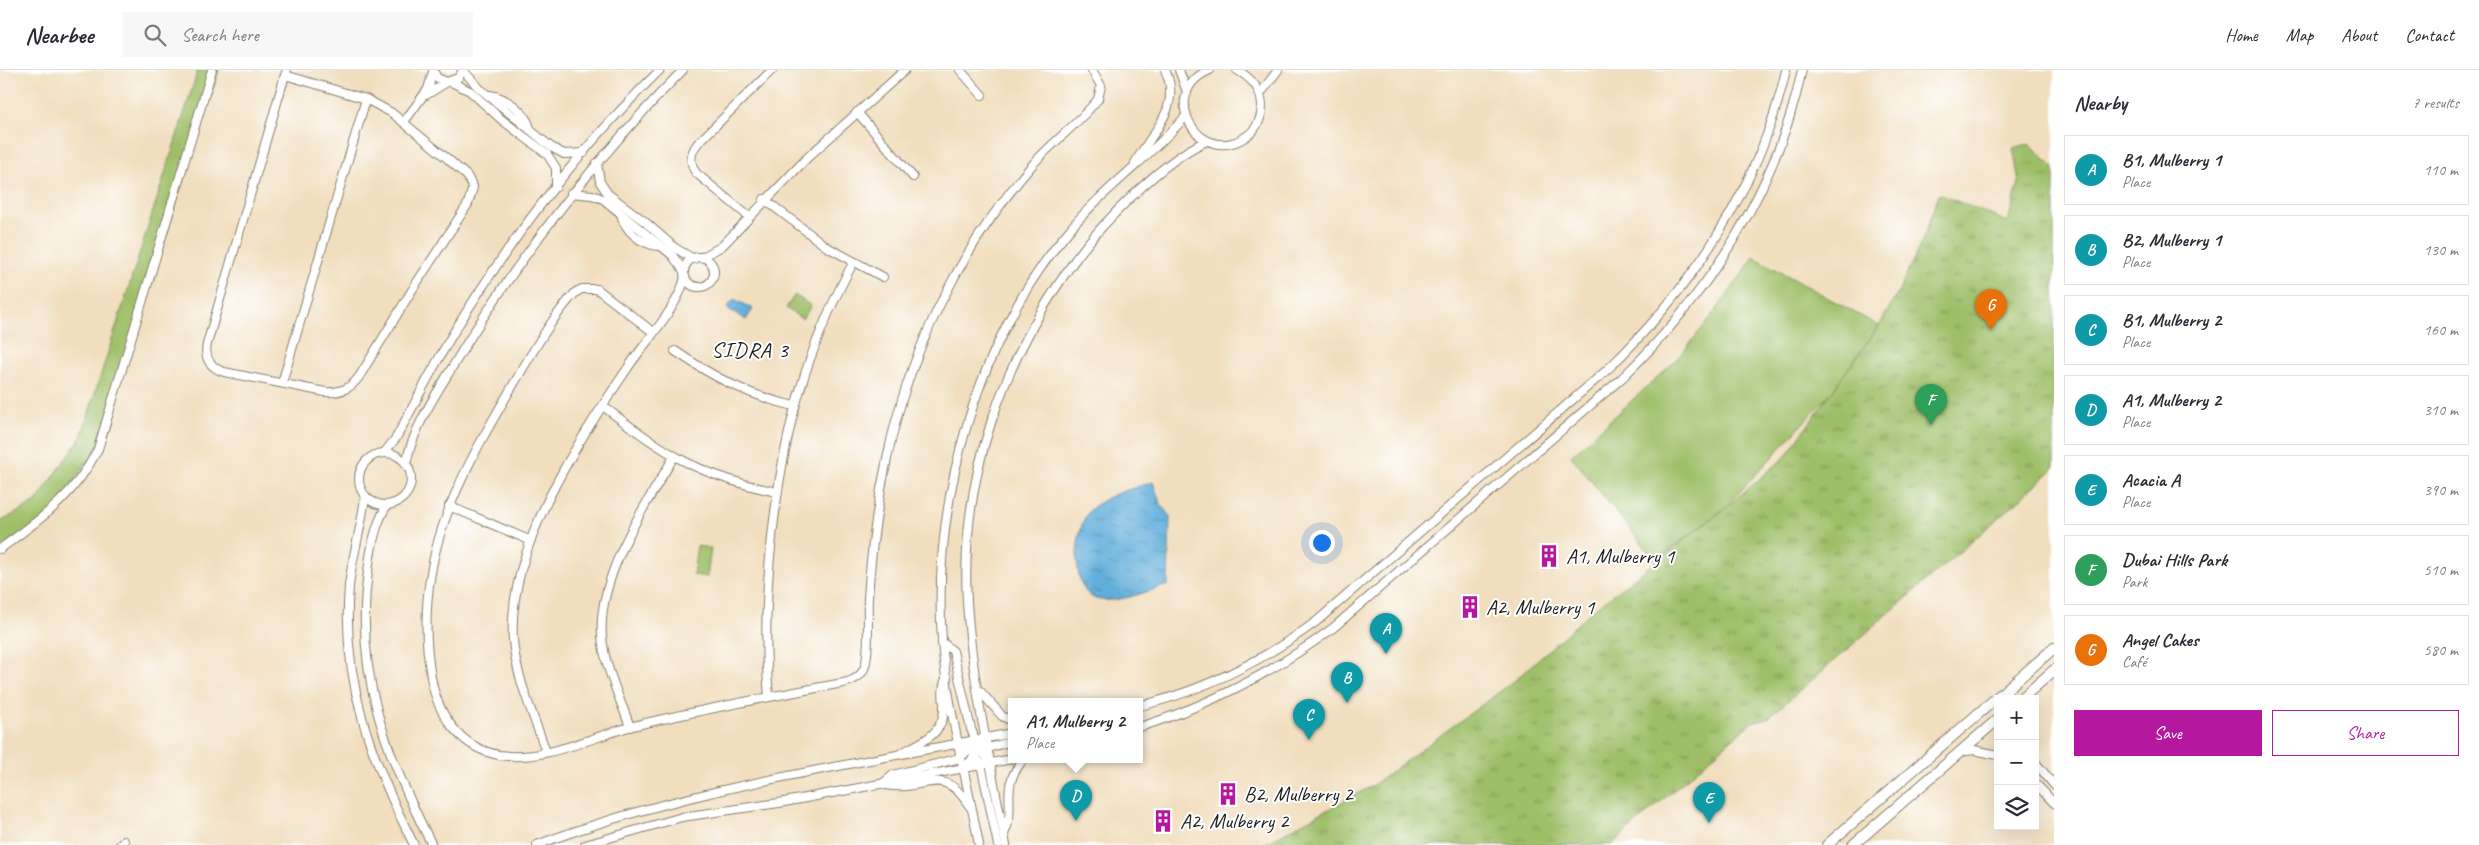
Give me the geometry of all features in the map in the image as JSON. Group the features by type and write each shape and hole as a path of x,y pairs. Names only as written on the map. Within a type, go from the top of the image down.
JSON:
{"main road":[{"path":"1827,845 2054,648"},
{"path":"2026,695 2054,670"},
{"path":"1853,845 1994,722"}],"street":[{"path":"0,549 64,499 77,484 98,449 212,70"},
{"path":"424,96 458,78 463,70 472,82 487,95 497,97 512,105 526,118 530,130 557,151 564,154 584,153"},
{"path":"384,453 396,438 426,380 480,291 556,187 584,153 660,70"},
{"path":"406,464 416,432 469,338 530,247 571,193 683,70"},
{"path":"748,216 696,173 692,167 691,154 698,143 772,70"},
{"path":"713,268 722,246 764,199 905,70"},
{"path":"960,70 982,95"},
{"path":"653,332 597,289 582,289 576,292 516,380 474,455 449,506 438,535 426,594 427,655 436,701 454,729 481,749 512,756 546,752 630,727 851,681 863,671 867,656 868,595 883,475 898,412 919,350 947,291 984,228 1035,162 1098,99 1101,86 1092,70"},
{"path":"1132,170 1161,126 1166,114 1169,87 1165,70"},
{"path":"1179,70 1187,92"},
{"path":"1210,70 1198,77 1187,92 1186,116 1194,131 1207,141 1228,144 1241,140 1252,132 1260,120 1262,107 1260,94 1247,76 1237,70"},
{"path":"1260,94 1278,70"},
{"path":"1143,705 1179,695 1228,676 1296,637 1346,597 1637,341 1666,309 1719,233 1751,173 1774,112 1786,70"},
{"path":"1143,726 1212,700 1247,684 1299,653 1354,611 1567,426 1648,352 1705,284 1747,216 1763,184 1790,118 1802,70"},
{"path":"433,71 437,78 470,90 502,120 551,158 556,168 556,187"},
{"path":"404,122 424,96 433,71"},
{"path":"286,72 366,99 404,122 467,176 473,187 472,199 354,383 348,388 332,393 218,370 208,362 206,350 286,72"},
{"path":"282,383 366,99"},
{"path":"857,112 913,177"},
{"path":"979,845 942,642 941,576 945,530 959,456 982,384 1013,315 1048,257 1087,210 1132,170 1186,116"},
{"path":"987,738 978,689 967,601 968,533 980,462 1003,386 1040,310 1084,249 1120,209 1176,158 1207,141"},
{"path":"597,163 600,182 608,194 644,221 675,248 709,262 713,268 714,274 708,284 697,287 677,300"},
{"path":"571,193 598,196 677,260 692,285 697,287"},
{"path":"764,199 815,239 882,277"},
{"path":"546,752 522,681 513,641 516,586 529,540 559,482 603,406 677,300 688,263 722,246"},
{"path":"769,697 765,654 766,603 777,492 794,406 818,334 853,262"},
{"path":"675,351 706,372 738,389 794,406"},
{"path":"603,406 674,457 723,480 777,492"},
{"path":"1557,413 1567,426"},
{"path":"365,496 379,504 396,503 409,490 410,472 406,464 393,454 384,453 372,457 362,467 359,482 365,496 349,584 348,632 351,671 359,714 368,741 414,845"},
{"path":"630,727 602,637 601,615 604,595 621,553 674,457"},
{"path":"387,505 376,530 367,578 364,626 367,672 383,737 432,845"},
{"path":"449,506 529,540"},
{"path":"942,642 953,651 978,748 998,845"},
{"path":"892,757 930,738 938,730 943,721 943,691 947,677"},
{"path":"978,689 1002,716 1008,719"},
{"path":"964,768 987,738 1008,734"},
{"path":"882,784 893,775 962,757 978,748 987,738"},
{"path":"537,845 674,802 733,788 959,743 978,748 1008,743"},
{"path":"978,748 991,763 1006,845"},
{"path":"1960,752 1974,750 1994,754"},
{"path":"586,845 682,817 779,804 1008,760"},
{"path":"1004,834 1010,818 1008,788 1010,778 1021,763"},
{"path":"2039,768 2054,785"},
{"path":"882,784 897,786 930,781 944,782 958,790 973,813"},
{"path":"2037,785 2054,803"}],"green space":[{"path":"198,70 219,70 98,446 48,518 0,548 0,522 36,502 81,437"},
{"path":"2029,144 2054,168 2054,468 2016,503 1768,718 1752,722 1611,845 1261,845 1372,786 1514,681 1594,609 1723,510 1785,457 1879,326 1898,293 1922,241 1939,194 2008,222 2019,182 2013,148"},
{"path":"1754,257 1879,326 1830,394 1723,510 1655,560 1571,456 1674,362 1710,319"},
{"path":"795,295 811,306 802,319 786,308"},
{"path":"697,546 711,548 707,577 693,575"}],"water":[{"path":"734,299 753,309 746,320 727,308"},
{"path":"1153,482 1161,505 1170,516 1168,585 1135,596 1118,599 1101,600 1090,596 1083,587 1077,560 1080,531 1085,519 1096,504 1120,493"}],"place":[{"name":"Angel Cakes","path":"1991,330"},
{"name":"Dubai Hills Park","path":"1931,425"},
{"name":"A1, Mulberry 1","path":"1549,556"},
{"name":"A2, Mulberry 1","path":"1470,607"},
{"name":"B1, Mulberry 1","path":"1386,654"},
{"name":"B2, Mulberry 1","path":"1347,703"},
{"name":"B1, Mulberry 2","path":"1309,740"},
{"name":"B2, Mulberry 2","path":"1228,794"},
{"name":"A1, Mulberry 2","path":"1076,821"},
{"name":"A2, Mulberry 2","path":"1163,821"},
{"name":"Acacia A","path":"1709,823"}],"district":[{"name":"SIDRA 3","path":"750,349"}]}
